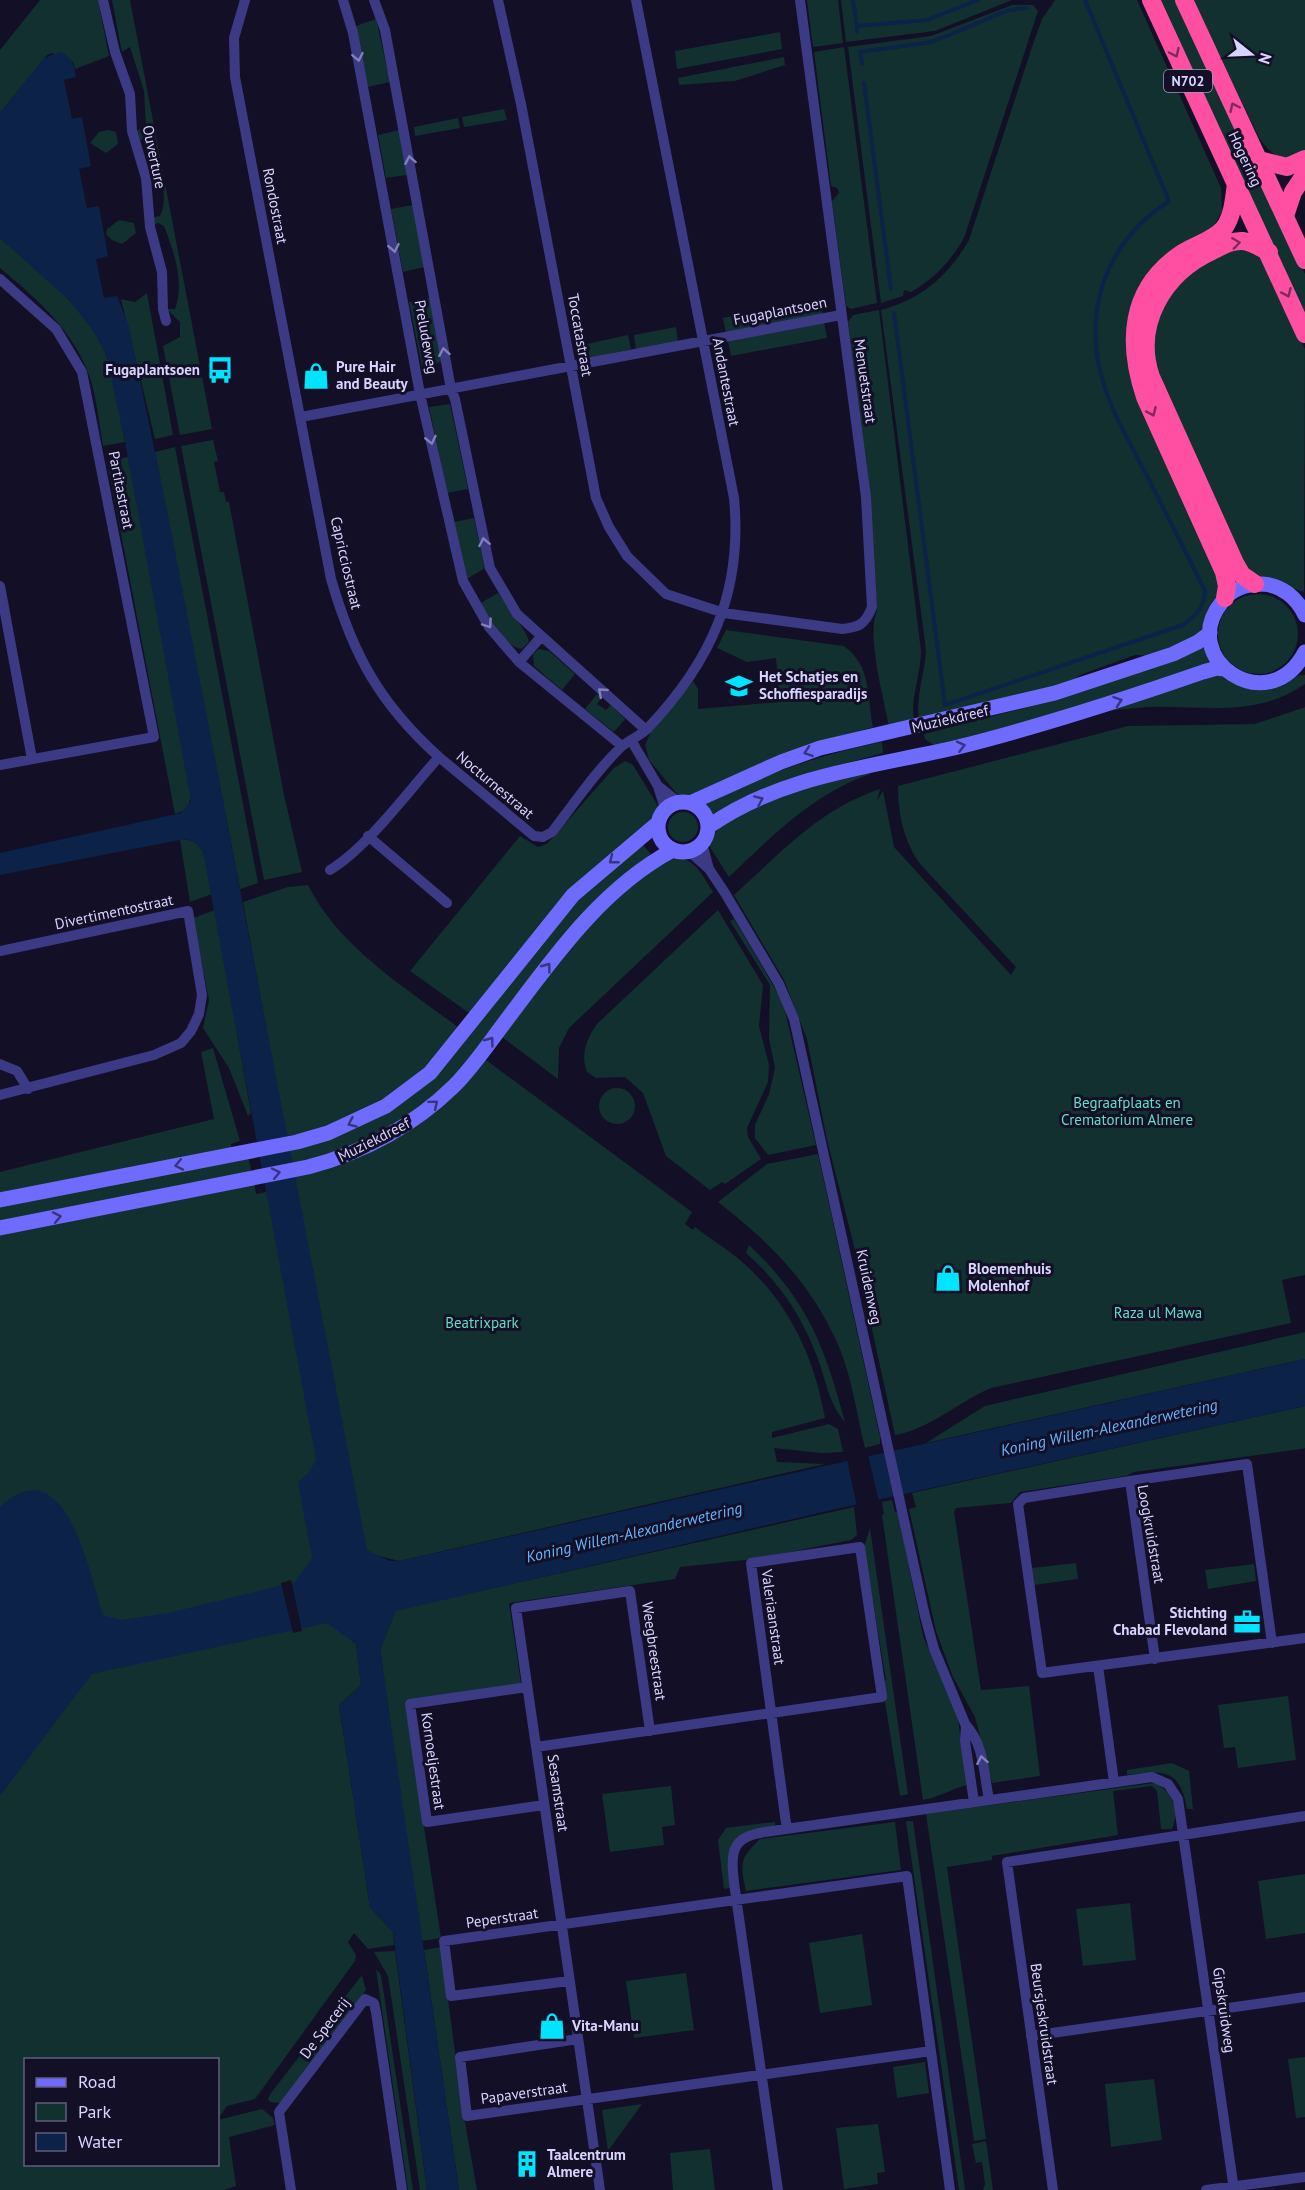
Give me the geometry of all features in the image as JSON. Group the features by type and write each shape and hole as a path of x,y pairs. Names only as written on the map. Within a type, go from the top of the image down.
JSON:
{"highway":[{"name":"Hogering","path":"1150,0 1269,252 1305,334"},
{"name":"Hogering","path":"1184,0 1305,260"},
{"path":"1259,160 1287,167 1305,159"},
{"path":"1285,216 1293,192 1305,174"},
{"path":"1225,598 1227,586 1224,572 1145,397 1136,372 1133,346 1137,311 1148,289 1173,260 1223,228 1230,214 1236,184"},
{"path":"1255,584 1242,575 1235,563 1151,377 1146,363 1146,340 1155,305 1167,284 1184,267 1198,257 1232,242 1251,242 1269,252"}],"main road":[{"path":"1305,615 1300,598 1276,587 1255,584 1233,591 1225,598 1211,620 1210,633 1211,647 1224,669 1240,680 1264,683 1290,673 1305,652"},
{"name":"Muziekdreef","path":"0,1200 297,1142 328,1133 386,1106 430,1073 488,997 573,895 673,809 802,754 1055,693 1173,654 1198,642 1210,633"},
{"name":"Muziekdreef","path":"708,827 784,789 816,778 1042,726 1203,672 1224,669"},
{"path":"673,809 703,812 708,827 695,847 673,850 661,839 673,809"},
{"name":"Muziekdreef","path":"0,1228 308,1167 355,1152 403,1126 437,1101 470,1068 563,945 612,894 653,861 673,850"}],"street":[{"name":"Ouverture","path":"103,0 115,52 130,94 132,131 146,178 150,227 162,272 163,309 166,321"},
{"name":"Rondostraat","path":"245,0 234,38 234,77 301,417"},
{"name":"Preludeweg","path":"343,0 353,33 420,394 463,581 489,627 519,662 626,743 673,809"},
{"name":"Preludeweg","path":"374,0 385,30 451,389 455,399 489,568 517,614 540,638 646,730"},
{"name":"Toccatastraat","path":"498,0 521,104 596,498 609,527 627,556 666,594 724,613"},
{"name":"Andantestraat","path":"626,743 646,730 704,658 724,613 734,571 737,530 734,498 636,0"},
{"name":"Menuetstraat","path":"724,613 842,629 859,627 867,620 872,607 866,497 800,0"},
{"name":"Partitastraat","path":"0,279 56,329 82,372 154,737 32,759"},
{"name":"Fugaplantsoen","path":"301,417 841,315"},
{"name":"Capricciostraat","path":"301,417 339,606 361,660 406,727 439,757"},
{"path":"0,586 32,759 0,765"},
{"path":"519,662 540,638"},
{"name":"Nocturnestraat","path":"330,870 342,862 368,836 439,757 529,833 543,837 552,832 626,743"},
{"path":"368,836 447,903"},
{"name":"Kruidenweg","path":"695,847 779,984 794,1019 930,1638 965,1725 965,1741 974,1803"},
{"name":"Divertimentostraat","path":"0,951 188,911 202,995 199,1014 191,1031 181,1043 154,1055 0,1095"},
{"path":"0,1064 17,1071 28,1089"},
{"path":"1130,1481 1247,1464 1272,1643"},
{"name":"Loogkruidstraat","path":"1098,1666 1042,1673 1018,1503 1024,1498 1130,1481 1155,1659"},
{"name":"Valeriaanstraat","path":"787,1829 751,1563 860,1547 882,1697"},
{"name":"Weegbreestraat","path":"527,1687 516,1608 630,1591 650,1731"},
{"path":"1114,1782 1098,1666 1305,1638"},
{"path":"527,1687 536,1747"},
{"name":"Kornoeljestraat","path":"527,1687 410,1704 427,1822 544,1805"},
{"name":"Sesamstraat","path":"600,2190 536,1747 882,1697"},
{"name":"Kruidenweg","path":"965,1725 973,1732 979,1745 989,1800"},
{"name":"Gipskruidweg","path":"778,2190 736,1901 732,1858 734,1848 745,1837 787,1829 1152,1777 1168,1784 1178,1799 1234,2188"},
{"path":"1184,1834 1305,1816"},
{"name":"Beursjeskruidstraat","path":"1053,2190 1007,1862 1184,1834"},
{"name":"Peperstraat","path":"569,1981 451,1996 444,1941 907,1876 931,2051"},
{"path":"1030,2036 1305,1997"},
{"name":"De Specerij","path":"291,2190 279,2112 365,1999 374,2003 376,2012 402,2190"},
{"name":"Papaverstraat","path":"578,2039 460,2057 467,2116 931,2051"},
{"path":"931,2051 950,2190"},
{"path":"1206,2190 1234,2188 1305,2176"}],"green space":[{"path":"40,0 98,0 109,56 75,69 73,62 52,53 47,55 0,113 0,50"},
{"path":"112,0 130,0 212,429 180,435 163,346 180,337 180,322 167,309 175,309 179,278 164,226 158,223 154,225 154,217 160,216 163,208 162,180 152,145 147,140 139,140 136,131 146,126 144,91 130,47 122,52"},
{"path":"807,0 838,0 843,43 813,47"},
{"path":"841,0 1012,0 935,31 846,42"},
{"path":"1055,0 1137,0 1221,188 1222,211 1213,228 1131,313 1220,574 1221,590 1199,635 1149,656 1135,655 1080,675 1066,686 919,719 918,703 926,650 881,310 921,293 933,284 952,265 969,240 1034,41 1042,19"},
{"path":"1158,0 1179,0 1305,274 1305,317"},
{"path":"1193,0 1305,0 1305,156 1284,158 1269,150 1259,138"},
{"path":"1012,5 1033,5 1038,11 964,238 948,262 927,281 911,292 904,290 903,296 881,303 848,47 931,36"},
{"path":"376,19 390,82 368,87 356,26"},
{"path":"780,32 782,49 677,69 675,51"},
{"path":"844,47 877,303 851,309 846,306 832,201 839,193 837,188 831,186 814,52"},
{"path":"784,57 785,65 735,81 679,85 678,78"},
{"path":"504,109 507,120 464,127 462,117"},
{"path":"458,118 460,128 415,136 414,127"},
{"path":"108,130 116,132 118,144 106,153 90,143 99,132"},
{"path":"399,130 407,175 386,178 378,135"},
{"path":"413,205 424,267 403,272 391,209"},
{"path":"119,220 134,223 136,233 122,244 112,240 106,234 107,229"},
{"path":"0,238 73,304 96,335 105,352 112,374 125,442 103,446 94,394 83,361 75,346 53,317 0,268"},
{"path":"1243,248 1258,253 1305,349 1304,592 1264,580 1244,569 1158,377 1152,345 1157,318 1176,282 1221,251"},
{"path":"147,293 173,435 155,439 121,299 135,302"},
{"path":"430,298 441,362 422,367 409,302"},
{"path":"820,299 823,315 726,333 723,318"},
{"path":"879,310 921,651 913,704 914,722 889,727 875,651 874,622 877,610 869,484 848,322 853,315"},
{"path":"824,322 827,338 731,356 728,341"},
{"path":"676,327 678,342 636,350 634,335"},
{"path":"628,335 631,349 590,359 587,344"},
{"path":"450,404 468,489 447,493 429,407"},
{"path":"213,440 218,461 214,462 220,492 224,492 226,502 229,502 284,795 302,872 264,880 181,446"},
{"path":"175,447 258,883 240,889 155,452"},
{"path":"128,457 192,795 186,810 175,814 107,461"},
{"path":"474,518 485,568 467,579 454,522"},
{"path":"498,593 528,637 529,642 522,649 503,638 481,603"},
{"path":"1258,594 1273,597 1286,606 1295,619 1298,634 1295,649 1286,662 1273,671 1258,674 1243,671 1230,662 1221,649 1218,634 1221,619 1230,606 1243,597"},
{"path":"726,630 844,646 860,663 864,673 873,727 776,756 691,797 677,794 649,760 645,745 652,729 693,681 698,689 698,709 780,702 776,658 747,662 717,648"},
{"path":"1205,647 1211,662 1109,699 935,746 925,739 924,734 1060,699"},
{"path":"539,649 549,651 575,674 562,690 534,666 533,654"},
{"path":"1218,675 1248,686 1265,689 1279,687 1301,675 1305,675 1305,684 1271,701 1254,705 1219,708 1150,707 1108,711"},
{"path":"597,694 602,697 597,704 606,710 611,705 625,719 614,732 585,709"},
{"path":"1305,707 1305,1275 1282,1280 1291,1323 991,1388 920,1427 895,1435 853,1242 827,1140 807,1039 784,980 734,895 819,820 838,808 880,789 877,801 883,791 894,847 1011,975 1016,967 915,856 903,828 898,786 1128,726 1255,724"},
{"path":"882,742 883,753 825,769 714,817 705,801 792,767"},
{"path":"625,761 633,765 658,806 656,818 638,833 472,1015 410,971 520,836 538,847 547,844 614,768"},
{"path":"872,769 870,774 830,793 794,818 729,877 708,844 722,823 788,793"},
{"path":"683,812 693,817 698,827 693,837 683,842 673,837 668,827 673,817"},
{"path":"180,840 189,840 202,850 210,876 212,894 190,902"},
{"path":"642,844 651,854 608,889 450,1086 376,1138 292,1166 288,1147 394,1105 565,911"},
{"path":"672,857 687,860 697,868 713,892 569,1028 559,1048 558,1079 502,1037 561,954 638,877"},
{"path":"308,885 337,928 374,964 458,1027 432,1061 385,1100 327,1129 286,1136 243,902 288,887"},
{"path":"215,910 251,1113 248,1116 229,1068 203,1028 209,1000 193,918"},
{"path":"718,910 763,985 759,1026 769,1065 768,1082 747,1128 748,1137 761,1159 725,1184 722,1182 710,1190 666,1156 643,1093 625,1077 596,1078 587,1072 584,1053 590,1035 597,1024"},
{"path":"734,919 783,1002 816,1145 768,1155 755,1138 755,1125 769,1094 775,1068 769,1039 770,985 730,921"},
{"path":"213,1048 240,1141 231,1144 232,1151 0,1196 0,1172 214,1119 201,1052"},
{"name":"Beatrixpark","path":"482,1057 692,1212 685,1224 693,1230 695,1227 730,1252 765,1285 778,1301 800,1337 815,1376 825,1418 772,1432 772,1438 829,1424 838,1429 843,1452 822,1453 774,1448 777,1462 825,1464 399,1561 379,1556 313,1625 329,1623 356,1644 361,1685 339,1705 370,1907 393,1932 394,1945 368,1949 354,1933 348,1942 356,1955 355,1961 255,2099 227,2106 219,2118 219,2058 24,2058 24,2166 219,2166 219,2120 262,2109 273,2118 275,2125 229,2137 236,2186 224,2190 0,2190 0,1233 254,1182 256,1194 296,1186 294,1172 371,1148"},
{"path":"617,1088 630,1093 635,1106 630,1119 617,1124 604,1119 599,1106 604,1093"},
{"path":"818,1154 880,1437 880,1444 865,1448 845,1363 823,1315 784,1262 753,1231 718,1202 767,1164"},
{"path":"248,1156 252,1174 0,1223 0,1205"},
{"path":"749,1245 786,1285 800,1305 821,1347 845,1422 832,1400 812,1343 797,1314 780,1288 746,1253"},
{"path":"1305,1332 1305,1359 926,1443 985,1406"},
{"path":"1305,1406 1305,1448 1134,1472 1126,1476 1020,1492 1011,1503 956,1508 954,1512 981,1690 1029,1686 1040,1776 992,1783 975,1717 953,1677 936,1631 909,1509 916,1507 912,1493"},
{"path":"892,1500 895,1512 898,1512 923,1636 958,1719 967,1785 923,1800 882,1515 884,1514 882,1502"},
{"path":"854,1507 857,1535 851,1540 754,1559 680,1567 675,1579 509,1603 521,1683 405,1702 441,1938 421,1941 380,1649 396,1610"},
{"path":"870,1528 908,1794 900,1796 882,1683 886,1680 864,1547"},
{"path":"1076,1563 1078,1579 1034,1585 1032,1568"},
{"path":"1254,1564 1256,1581 1208,1589 1205,1570"},
{"path":"1288,1696 1296,1760 1238,1768 1235,1747 1224,1748 1218,1705"},
{"path":"1172,1763 1189,1771 1193,1809 1187,1809 1180,1786 1168,1775 1151,1773 1127,1775 1127,1770"},
{"path":"1154,1783 1166,1791 1173,1802 1175,1815 1172,1829 1161,1829 1157,1791 1152,1786 1113,1791 1118,1835 992,1856 992,1860 947,1867 986,2139 974,2141 926,1814"},
{"path":"671,1786 675,1825 662,1827 664,1845 610,1852 602,1794"},
{"path":"906,1821 913,1821 965,2190 959,2190"},
{"path":"775,1822 775,1826 748,1833 733,1843 729,1850 728,1860 730,1888 724,1889 718,1840 726,1828"},
{"path":"895,1822 901,1870 746,1891 743,1862 748,1852 760,1839"},
{"path":"1305,1874 1305,1933 1266,1939 1258,1881"},
{"path":"1130,1903 1136,1960 1083,1966 1076,1909"},
{"path":"862,1934 872,2005 820,2013 809,1943"},
{"path":"441,1947 463,2111 477,2190 459,2190 424,1950"},
{"path":"395,1951 427,2190 420,2190 388,1976 374,1952"},
{"path":"376,1969 381,1975 413,2190 408,2190"},
{"path":"686,1973 694,2030 634,2038 626,1981"},
{"path":"362,1975 366,1990 281,2103 270,2102 268,2099 271,2093"},
{"path":"1305,2057 1305,2117 1296,2118 1288,2059"},
{"path":"925,2062 929,2093 897,2098 893,2067"},
{"path":"1154,2079 1162,2140 1111,2147 1105,2084"},
{"path":"642,2104 608,2151 602,2110"},
{"path":"878,2124 885,2172 877,2173 878,2184 844,2189 836,2128"},
{"path":"986,2141 993,2190 983,2190 985,2184 982,2162 976,2163 972,2144"},
{"path":"710,2149 715,2190 673,2190 670,2153"}],"water":[{"name":"Koning Willem-Alexanderwetering","path":"59,52 70,58 76,77 64,80 72,119 82,117 91,166 79,169 87,208 99,206 108,256 96,259 104,298 117,296 129,327 169,520 367,1550 390,1561 399,1561 1305,1359 1305,1406 854,1505 396,1611 380,1649 459,2190 427,2190 393,1932 370,1908 339,1705 361,1685 356,1644 327,1623 92,1674 0,1796 0,1507 23,1492 42,1492 58,1503 71,1522 82,1546 103,1615 121,1620 169,1613 295,1582 312,1558 298,1482 309,1472 316,1460 203,852 195,842 185,839 0,875 0,853 181,813 191,801 125,442 106,354 96,335 71,302 0,238 0,113 44,58"}],"pier":[{"path":"868,1455 879,1502 857,1507 847,1459"},
{"path":"291,1580 302,1631 293,1633 281,1583"}],"waterway":[{"path":"853,0 857,26 927,20 978,0"},
{"path":"894,313 945,705 1183,625 1192,618 1201,606 1205,591 1113,409 1104,385 1095,331 1104,281 1114,258 1147,218 1169,201 1085,0"},
{"path":"862,64 860,52 932,42 1009,10 1027,8"},
{"path":"857,26 857,32"},
{"path":"864,83 891,289"}],"place":[{"name":"Fugaplantsoen","path":"220,370"},
{"name":"Pure Hair and Beauty","path":"316,376"},
{"name":"Het Schatjes en Schoffiesparadijs","path":"739,686"},
{"name":"Bloemenhuis Molenhof","path":"948,1278"},
{"name":"Stichting Chabad Flevoland","path":"1247,1622"},
{"name":"Vita-Manu","path":"552,2026"},
{"name":"Taalcentrum Almere","path":"527,2164"}],"park label":[{"name":"Begraafplaats en Crematorium Almere","path":"1127,1112"},
{"name":"Raza ul Mawa","path":"1158,1313"}]}
